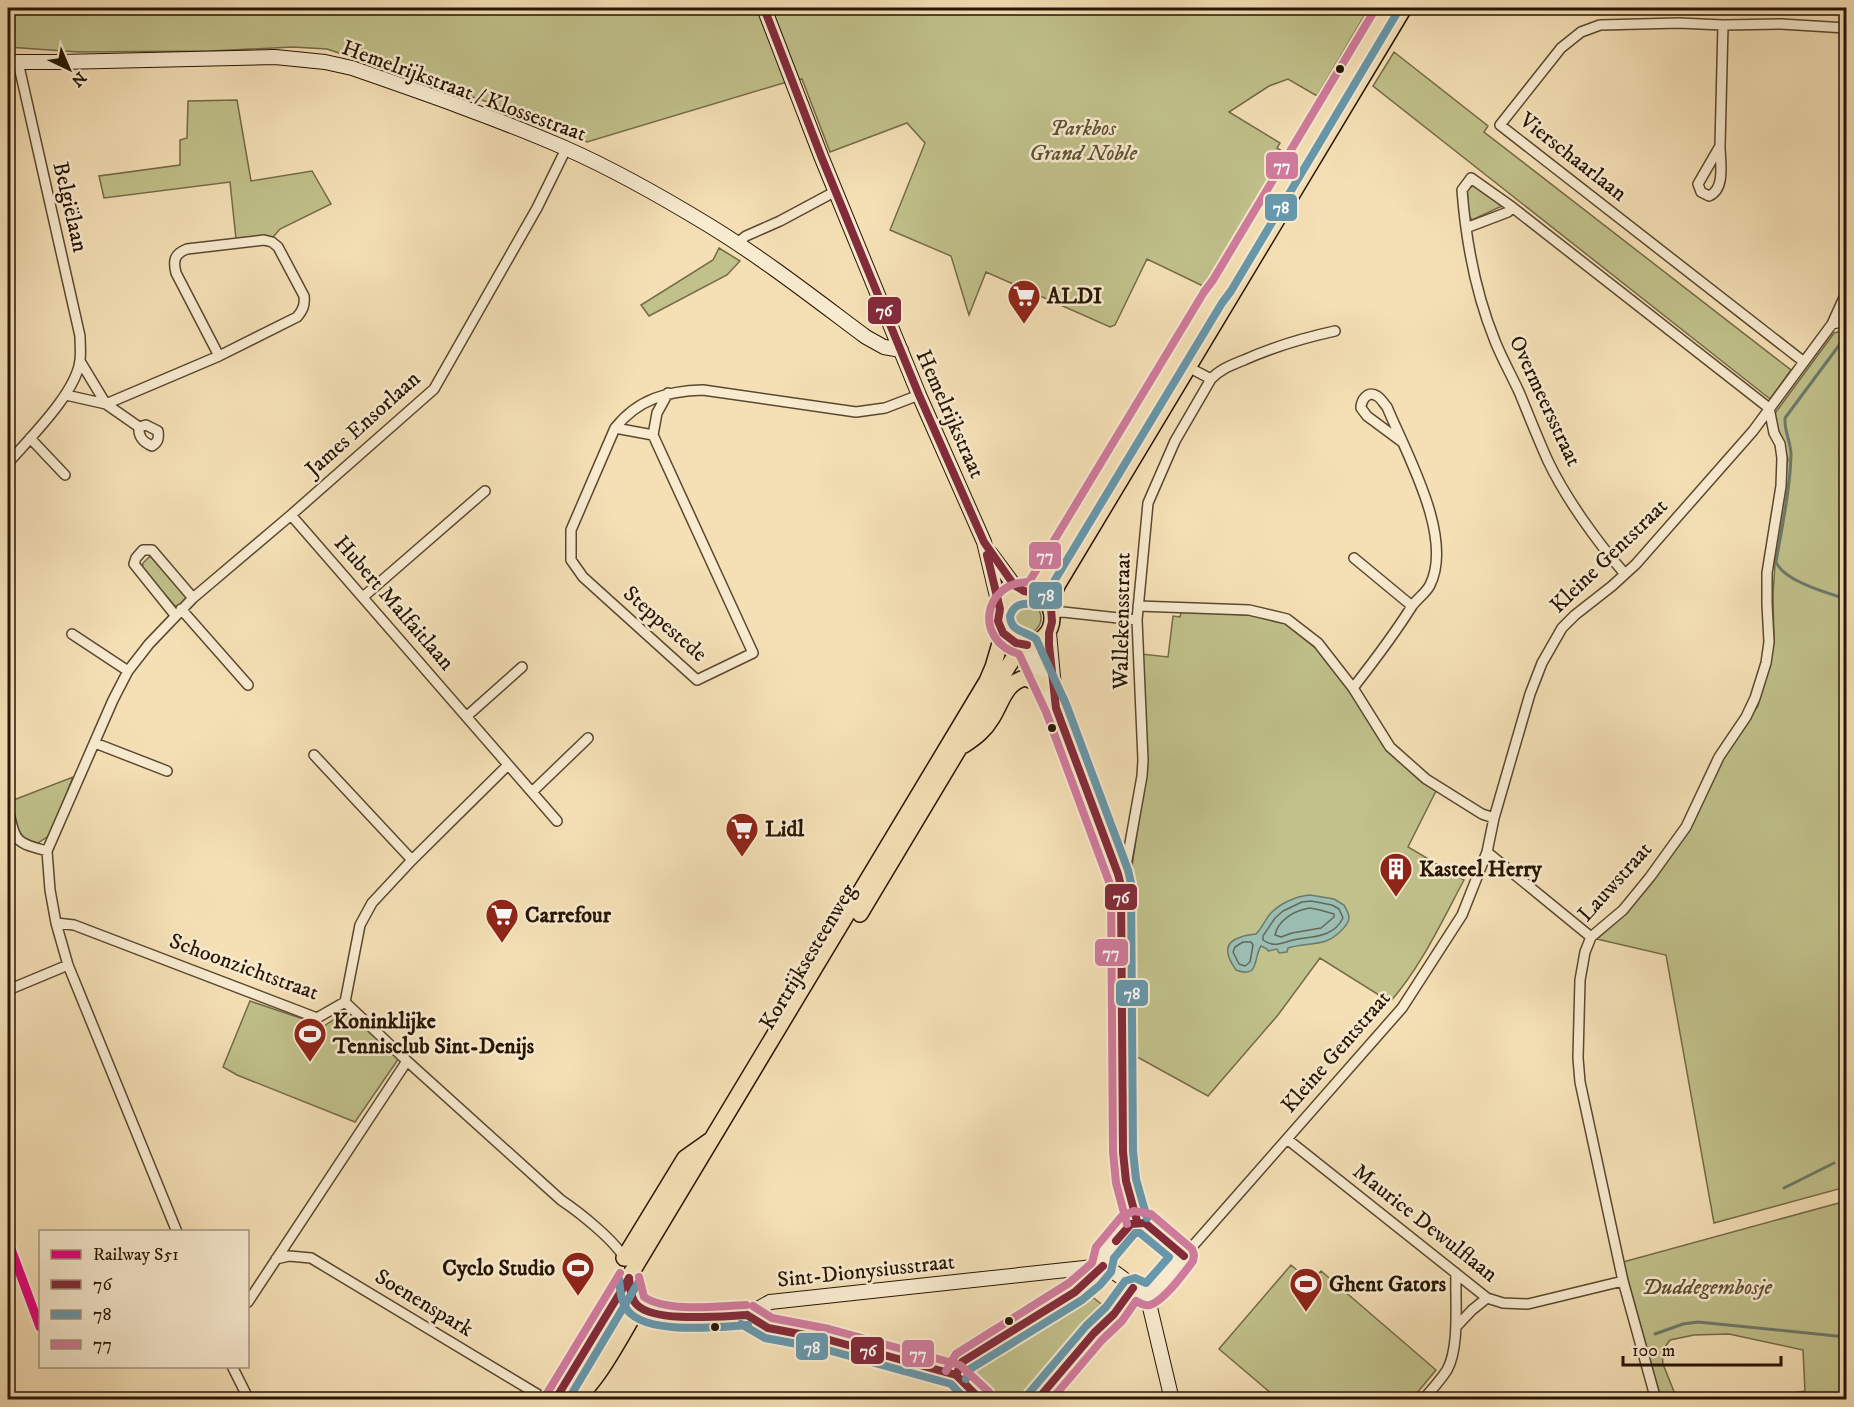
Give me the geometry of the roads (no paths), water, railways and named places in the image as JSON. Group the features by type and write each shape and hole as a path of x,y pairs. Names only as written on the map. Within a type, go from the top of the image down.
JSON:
{"main road":[{"path":"1029,592 1222,286 1388,8"},
{"path":"1052,610 1045,598 1029,592 1013,594 1000,609 998,621 1003,633 1016,643 1025,645 1039,641 1049,633 1052,622 1053,596 1058,584 1404,8"},
{"name":"Kortrijksesteenweg","path":"573,1400 590,1385 633,1292 714,1137 987,681 1003,633"},
{"name":"Kortrijksesteenweg","path":"567,1400 960,748 1025,645"},
{"path":"960,748 982,733 1014,682 1025,678 1044,685"},
{"path":"624,1258 685,1158 714,1137"},
{"name":"Kortrijksesteenweg","path":"555,1400 633,1292"}],"street":[{"path":"764,8 901,350"},
{"name":"Vierschaarlaan","path":"1804,362 1500,125 1561,48 1581,32 1600,25 1679,23 1723,26 1781,24 1846,27"},
{"path":"1720,146 1698,184 1701,192 1709,196 1715,193 1720,186 1723,26"},
{"name":"Hemelrijkstraat / Klossestraat","path":"13,62 275,57 325,62 352,68 566,149 642,187 737,243"},
{"name":"Belgiëlaan","path":"8,464 66,395 80,361 80,336 13,62"},
{"name":"James Ensorlaan","path":"49,847 113,700 128,671 178,612 435,389 537,208 566,149"},
{"name":"Overmeersstraat","path":"1625,574 1612,560 1586,523 1549,463 1495,342 1480,301 1466,228 1462,190 1471,178 1512,207 1769,408"},
{"path":"737,243 746,236 836,191"},
{"path":"1466,228 1508,212 1512,207"},
{"path":"106,404 219,356 296,318 303,310 304,296 278,247 272,242 264,240 187,249 174,258 173,265 176,273 219,356"},
{"name":"Hemelrijkstraat","path":"737,243 866,337 884,346 901,350 984,542 1014,585 1029,592"},
{"name":"Kleine Gentstraat","path":"1184,1256 1402,1008 1462,915 1487,852 1494,818 1530,694 1542,663 1562,628 1625,574 1687,508 1753,431 1832,324 1846,293"},
{"path":"1832,324 1846,321"},
{"path":"1188,367 1211,378 1218,372 1264,351 1303,338 1335,331"},
{"name":"Belgiëlaan","path":"80,361 106,404"},
{"name":"Wallekensstraat","path":"1118,874 1124,869 1127,860 1142,776 1137,620 1148,503 1175,441 1211,378"},
{"name":"Steppestede","path":"653,435 753,653 697,680 583,577 571,560 571,530 615,428 626,415 646,401 685,390 703,390 856,412 885,408 919,395"},
{"path":"615,428 653,435 657,413 668,393"},
{"path":"1353,688 1430,586 1436,561 1436,533 1428,502 1387,407 1378,396 1373,394 1366,396 1361,408 1367,416 1402,442"},
{"name":"Belgiëlaan","path":"66,395 106,404 139,427"},
{"name":"Lauwstraat","path":"1656,1400 1617,1257 1580,1082 1578,1058 1580,980 1585,952 1591,937 1623,910 1686,827 1719,757 1746,717 1755,698 1766,663 1769,642 1767,573 1781,486 1780,444 1774,432 1769,408"},
{"path":"30,438 65,475"},
{"path":"363,597 485,491"},
{"name":"Hubert Malfaitlaan","path":"291,515 557,821"},
{"name":"Hemelrijkstraat","path":"984,542 1000,609"},
{"path":"194,598 152,550 143,550 136,558 134,564 248,686"},
{"path":"1354,558 1413,606"},
{"path":"1138,606 1248,610 1287,619 1318,643 1353,688 1390,747 1426,779 1482,814 1494,818"},
{"path":"1052,610 1137,620"},
{"path":"1049,633 1056,708"},
{"path":"72,634 128,671"},
{"path":"1025,645 1056,708 1121,886 1123,1152 1126,1181 1137,1221"},
{"path":"467,716 522,668"},
{"path":"532,792 588,738"},
{"path":"95,743 167,771"},
{"path":"314,755 412,860"},
{"path":"345,1002 360,925 372,903 508,765"},
{"path":"8,809 11,836 24,845 49,847 51,890 56,923 68,965 176,1230"},
{"path":"1487,852 1591,937"},
{"name":"Schoonzichtstraat","path":"56,923 74,925 317,1018 345,1002 561,1200 576,1210 624,1258"},
{"path":"8,990 68,965"},
{"path":"249,1300 407,1061"},
{"name":"Maurice Dewulflaan","path":"1287,1139 1487,1298 1503,1303 1528,1304 1623,1281"},
{"path":"956,1375 962,1362 1076,1292 1103,1266 1105,1253 1129,1224 1137,1221 1145,1223 1184,1256 1157,1288 1147,1295"},
{"name":"Soenenspark","path":"276,1259 289,1256 311,1258 547,1400"},
{"path":"624,1258 633,1292"},
{"path":"1103,1266 1114,1270 1133,1288 1147,1295"},
{"name":"Sint-Dionysiusstraat","path":"633,1292 652,1314 688,1317 747,1316 770,1302 1103,1266"},
{"path":"1423,1400 1447,1369 1456,1327 1456,1273"},
{"path":"1037,1400 1094,1333 1114,1314 1133,1288"},
{"path":"1147,1295 1172,1400"},
{"path":"1456,1327 1487,1298"},
{"path":"747,1316 768,1328 825,1339 956,1375 982,1400"},
{"path":"233,1368 249,1400"}],"water":[{"path":"1310,895 1334,899 1344,905 1349,918 1337,935 1326,941 1288,948 1287,952 1279,953 1277,949 1268,951 1261,946 1252,970 1244,972 1236,970 1228,955 1228,947 1231,943 1243,936 1256,934 1270,914 1284,903"}],"waterway":[{"path":"1846,338 1785,418 1791,450 1790,468 1776,562 1781,569 1797,580 1846,599"},
{"path":"1784,1188 1834,1163"},
{"path":"1655,1334 1683,1324 1698,1322 1846,1337"}],"rail line":[{"name":"S51","path":"8,1241 39,1324"}],"place":[{"name":"ALDI","path":"1024,325"},
{"name":"Lidl","path":"742,858"},
{"name":"Kasteel Herry","path":"1396,898"},
{"name":"Carrefour","path":"502,944"},
{"name":"Koninklijke Tennisclub Sint-Denijs","path":"310,1063"},
{"name":"Cyclo Studio","path":"578,1297"},
{"name":"Ghent Gators","path":"1306,1313"}],"park label":[{"name":"Parkbos Grand Noble","path":"1083,140"},
{"name":"Duddegembosje","path":"1707,1287"}]}
